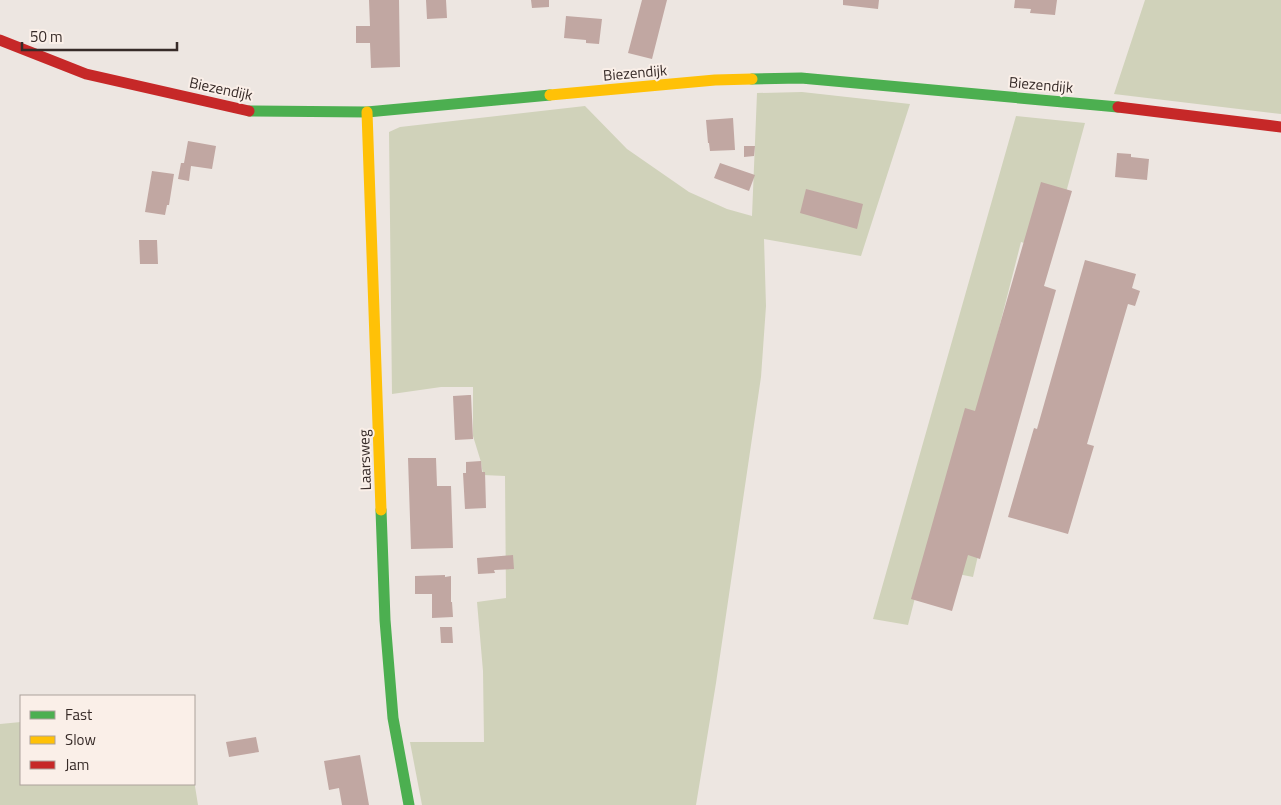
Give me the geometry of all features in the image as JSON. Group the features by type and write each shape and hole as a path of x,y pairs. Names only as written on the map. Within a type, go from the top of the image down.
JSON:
{"street":[{"name":"Biezendijk","path":"0,40 86,74 246,111 367,112 715,80 801,78 1107,106 1281,127"},
{"name":"Laarsweg","path":"367,112 385,620 393,718 409,805"}],"green space":[{"path":"1145,0 1281,0 1281,114 1114,94"},
{"path":"802,92 910,104 861,256 764,239 766,306 761,377 696,805 422,805 410,742 484,742 483,671 477,602 506,598 505,476 483,475 473,436 473,387 441,387 392,394 389,132 400,127 585,106 627,149 689,192 727,209 752,216 757,93"},
{"path":"1016,116 1085,123 1050,251 1021,242 972,434 996,479 973,577 923,567 908,625 873,619"},
{"path":"20,722 20,785 195,785 198,805 0,805 0,724"}],"building":[{"path":"369,0 399,0 400,67 371,68 370,43 356,43 356,26 370,26"},
{"path":"426,0 446,0 447,18 427,19"},
{"path":"531,0 549,0 549,7 532,8"},
{"path":"642,0 667,0 652,59 628,53"},
{"path":"843,0 879,0 878,9 843,5"},
{"path":"1015,0 1057,0 1055,15 1030,13 1031,9 1014,8"},
{"path":"566,16 602,19 599,44 586,43 586,40 564,38"},
{"path":"733,118 735,150 710,151 706,120"},
{"path":"188,141 216,146 212,169 191,166 189,181 178,179 181,163 184,163"},
{"path":"744,146 755,146 754,156 744,157"},
{"path":"1117,153 1131,154 1131,157 1149,159 1147,180 1115,177"},
{"path":"720,163 755,175 749,191 714,178"},
{"path":"152,171 174,174 169,205 167,205 165,215 145,212"},
{"path":"1041,182 1072,191 1044,286 1056,290 980,559 968,555 952,611 911,599 965,408 975,411"},
{"path":"806,189 863,204 857,229 800,213"},
{"path":"139,240 157,240 158,264 140,264"},
{"path":"1085,260 1136,274 1132,288 1140,291 1135,306 1128,304 1087,444 1094,446 1068,534 1008,517 1034,428 1037,429"},
{"path":"471,395 473,439 455,440 453,396"},
{"path":"408,458 436,458 437,486 451,486 453,548 411,549"},
{"path":"481,461 482,472 485,472 486,508 465,509 463,473 466,473 466,462"},
{"path":"513,555 514,569 494,570 495,573 478,574 477,558"},
{"path":"445,575 445,577 451,576 453,617 432,618 432,594 415,594 415,576"},
{"path":"440,627 452,627 453,643 441,643"},
{"path":"256,737 259,752 229,757 226,742"},
{"path":"360,755 369,805 342,805 339,788 329,790 324,761"}],"traffic: fast":[{"path":"752,79 801,78 1118,107"},
{"path":"249,111 367,112 550,95"},
{"path":"381,510 385,620 393,718 409,805"}],"traffic: slow":[{"path":"550,95 715,80 752,79"},
{"path":"367,112 381,510"}],"traffic: jam":[{"path":"0,40 86,74 249,111"},
{"path":"1118,107 1281,127"}]}
